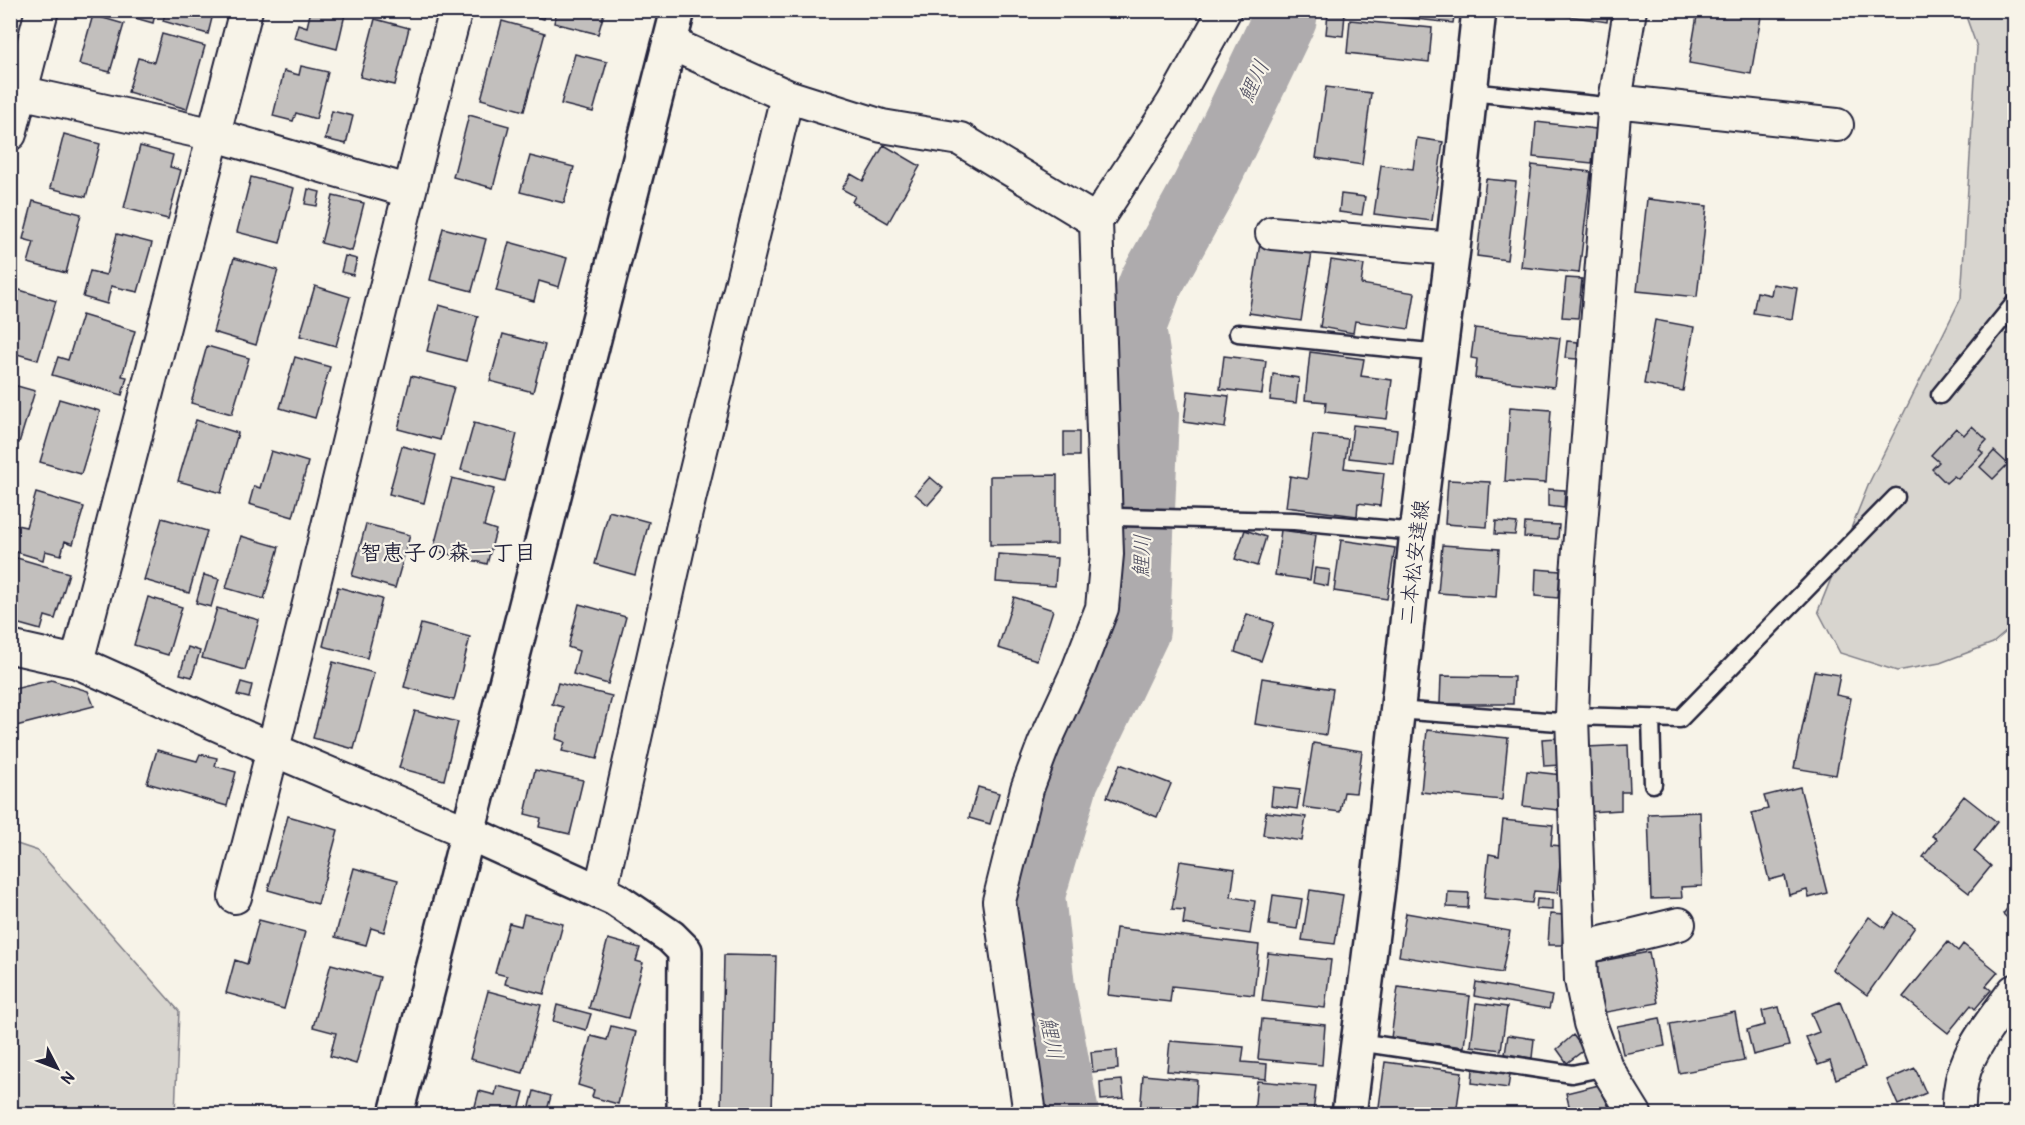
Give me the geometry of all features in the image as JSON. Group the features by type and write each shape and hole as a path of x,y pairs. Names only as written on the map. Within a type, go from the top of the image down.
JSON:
{"street":[{"path":"10,134 16,91 42,10"},
{"path":"77,662 246,10"},
{"path":"235,897 274,750 408,191 456,10"},
{"path":"396,1114 678,10"},
{"path":"1030,1114 999,901 1027,789 1102,608 1112,517 1096,220 1173,103 1224,10"},
{"name":"二本松安達線","path":"1349,1114 1379,879 1396,710 1453,249 1479,10"},
{"path":"1630,10 1615,104 1577,574 1573,719 1581,980 1590,1023 1606,1067 1635,1114"},
{"path":"670,43 787,96 882,126 960,139 1096,220"},
{"path":"16,91 214,135 408,191"},
{"path":"600,893 686,512 787,96"},
{"path":"1615,104 1837,124"},
{"path":"1272,233 1453,249"},
{"path":"10,646 77,662 274,750 467,832 615,899 671,937 685,951 684,1114"},
{"path":"1581,948 1679,924"},
{"path":"1959,1114 1960,1082 1974,1047 2014,991"}],"lane":[{"path":"1470,92 1615,104"},
{"path":"1940,395 2014,304"},
{"path":"1238,333 1440,353"},
{"path":"1396,710 1573,719 1680,719 1896,496"},
{"path":"1112,517 1294,521 1417,532"},
{"path":"1652,718 1653,784"},
{"path":"1358,1042 1572,1074 1606,1067"}],"shaded area":[{"path":"1964,11 2014,11 2014,625 1993,643 1940,663 1897,671 1840,653 1818,611 1870,481 1961,298 1977,47"},
{"path":"11,842 38,851 179,1011 175,1114 11,1114"}],"building":[{"path":"137,10 156,10 153,23 135,18"},
{"path":"166,10 214,10 208,34 163,21"},
{"path":"311,10 346,10 337,49 294,38 298,24 307,27"},
{"path":"511,10 546,10 544,19"},
{"path":"557,10 605,10 598,34 554,23"},
{"path":"1369,10 1455,10 1453,23 1368,14"},
{"path":"1562,10 1608,10 1607,22 1561,15"},
{"path":"1698,10 1762,11 1751,74 1689,63"},
{"path":"1328,13 1345,14 1343,36 1326,34"},
{"path":"93,15 124,24 110,72 79,64"},
{"path":"375,19 409,28 395,85 360,77"},
{"path":"1350,20 1432,28 1429,62 1347,53"},
{"path":"502,21 545,33 524,111 481,99"},
{"path":"162,34 205,46 187,109 128,92 138,58 154,62"},
{"path":"575,54 607,62 593,112 561,104"},
{"path":"301,66 328,72 316,119 296,113 293,121 273,116 284,71 299,75"},
{"path":"1326,87 1371,93 1362,165 1316,158"},
{"path":"332,111 353,116 346,144 325,139"},
{"path":"469,115 509,126 493,188 453,177"},
{"path":"1536,122 1596,129 1592,163 1533,157"},
{"path":"64,134 100,144 86,197 50,188"},
{"path":"1417,138 1443,142 1432,221 1374,214 1381,165 1413,169"},
{"path":"884,145 920,166 888,223 852,202 855,196 842,189 851,174 863,181"},
{"path":"140,146 173,155 170,167 181,170 168,219 124,208"},
{"path":"530,156 574,167 564,203 520,192"},
{"path":"1532,165 1591,172 1579,273 1521,267"},
{"path":"251,177 294,188 280,243 237,232"},
{"path":"1486,179 1516,182 1507,260 1477,256"},
{"path":"308,189 320,192 317,206 305,204"},
{"path":"1341,194 1365,197 1362,215 1339,212"},
{"path":"333,196 364,203 352,251 321,243"},
{"path":"1647,199 1707,206 1697,297 1637,291"},
{"path":"33,201 81,214 66,273 28,263 34,242 23,239"},
{"path":"443,228 486,239 472,291 430,280"},
{"path":"117,234 152,243 138,292 111,286 107,304 83,297 90,271 106,275"},
{"path":"509,242 567,258 559,287 539,281 534,301 496,291"},
{"path":"1260,243 1312,252 1301,321 1249,313"},
{"path":"345,256 357,259 353,275 341,272"},
{"path":"234,258 278,270 256,345 213,332"},
{"path":"1331,260 1364,265 1361,284 1415,293 1409,329 1355,321 1353,333 1320,327"},
{"path":"1566,278 1582,279 1578,318 1562,317"},
{"path":"1773,284 1797,288 1792,319 1753,313 1757,292 1771,295"},
{"path":"315,286 350,297 336,346 300,336"},
{"path":"13,288 56,301 38,360 10,352 10,295"},
{"path":"439,305 478,316 466,361 427,351"},
{"path":"82,315 135,331 122,376 127,377 122,395 52,375 58,357 68,360"},
{"path":"1655,320 1694,327 1683,391 1644,384"},
{"path":"1475,328 1560,338 1554,387 1475,378 1477,359 1471,358"},
{"path":"503,334 545,345 533,392 490,381"},
{"path":"1567,341 1578,342 1577,359 1565,358"},
{"path":"207,346 249,358 232,414 191,403"},
{"path":"1310,352 1364,359 1361,376 1392,380 1387,419 1325,412 1326,402 1305,400"},
{"path":"1224,356 1266,361 1262,394 1220,389"},
{"path":"295,357 330,367 315,418 280,408"},
{"path":"1273,374 1299,378 1296,403 1270,400"},
{"path":"411,376 454,387 440,440 398,429"},
{"path":"10,384 35,391 19,443 10,440"},
{"path":"1188,391 1229,396 1225,428 1184,422"},
{"path":"59,399 100,411 81,474 40,462"},
{"path":"1510,407 1551,410 1546,483 1505,481"},
{"path":"196,420 238,433 221,493 178,481"},
{"path":"474,423 517,434 505,481 461,470"},
{"path":"1353,425 1397,430 1393,463 1349,458"},
{"path":"1972,426 1987,440 1979,449 1983,453 1958,479 1954,476 1946,483 1932,469 1939,462 1931,455 1956,428 1964,435"},
{"path":"1064,432 1079,432 1079,456 1064,456"},
{"path":"1313,435 1348,439 1344,468 1384,473 1380,506 1358,503 1357,516 1286,507 1290,476 1307,479"},
{"path":"402,446 436,455 424,503 389,494"},
{"path":"271,451 308,462 293,517 249,504 254,486 260,488"},
{"path":"1994,451 2008,464 1993,479 1980,467"},
{"path":"1057,475 1057,544 990,545 990,476"},
{"path":"930,477 943,488 928,505 915,494"},
{"path":"452,478 494,489 484,526 496,530 487,564 433,550"},
{"path":"1448,480 1490,482 1487,527 1445,524"},
{"path":"1548,489 1565,490 1564,508 1548,506"},
{"path":"36,493 84,507 73,544 65,541 61,555 45,551 43,560 10,550 12,524 26,527"},
{"path":"609,511 649,522 635,575 595,564"},
{"path":"162,518 207,531 189,593 144,580"},
{"path":"1496,521 1517,523 1515,535 1495,534"},
{"path":"1525,523 1559,525 1558,539 1524,537"},
{"path":"366,524 410,535 395,588 352,576"},
{"path":"1245,530 1266,537 1257,566 1235,559"},
{"path":"1281,530 1316,535 1310,580 1275,575"},
{"path":"241,536 279,547 264,599 226,588"},
{"path":"1341,540 1395,548 1387,599 1334,591"},
{"path":"1442,545 1499,549 1496,597 1438,593"},
{"path":"998,554 1057,558 1055,586 996,582"},
{"path":"10,556 69,573 55,619 45,616 41,630 12,622 16,608 10,606 10,589 13,580 10,580"},
{"path":"1315,568 1330,570 1328,586 1313,583"},
{"path":"1536,569 1560,571 1558,598 1535,596"},
{"path":"204,575 219,579 211,607 196,603"},
{"path":"338,587 382,599 367,658 323,646"},
{"path":"148,597 182,607 168,655 134,645"},
{"path":"1014,597 1053,610 1037,660 998,648"},
{"path":"579,604 626,617 608,684 573,674 579,651 568,647"},
{"path":"217,608 259,620 245,670 202,658"},
{"path":"1247,614 1274,623 1261,661 1235,652"},
{"path":"421,624 470,637 454,700 404,687"},
{"path":"188,647 200,651 192,677 180,674"},
{"path":"333,662 374,673 354,749 313,738"},
{"path":"1814,671 1840,675 1836,695 1851,698 1836,775 1794,768"},
{"path":"1441,676 1514,677 1513,704 1440,704"},
{"path":"1262,678 1333,689 1326,735 1255,724"},
{"path":"51,680 88,691 94,706 16,726 10,703 10,690"},
{"path":"241,682 252,685 249,698 237,695"},
{"path":"558,683 612,696 597,759 562,751 565,742 556,739 563,707 552,704"},
{"path":"415,711 458,722 444,780 399,768"},
{"path":"1427,730 1508,738 1502,800 1421,792"},
{"path":"1558,738 1561,765 1544,766 1542,739"},
{"path":"1313,743 1362,751 1356,793 1344,792 1340,812 1303,807"},
{"path":"1628,745 1630,792 1621,792 1621,810 1588,812 1587,747"},
{"path":"157,750 197,761 200,754 217,758 215,766 236,772 227,806 147,783"},
{"path":"1120,764 1171,784 1157,817 1107,797"},
{"path":"535,770 583,780 570,834 539,827 541,818 525,814"},
{"path":"1527,771 1562,775 1558,810 1523,806"},
{"path":"978,787 999,793 990,824 969,818"},
{"path":"1273,787 1300,790 1297,809 1271,805"},
{"path":"1800,787 1827,893 1809,898 1807,890 1789,895 1785,876 1769,880 1752,813 1768,809 1764,796"},
{"path":"1964,796 1997,822 1974,851 1991,866 1969,893 1923,857 1937,839 1932,836"},
{"path":"1266,812 1306,817 1302,841 1263,835"},
{"path":"1700,812 1702,886 1681,887 1682,898 1651,899 1648,814"},
{"path":"288,816 338,830 318,904 268,890"},
{"path":"1503,820 1553,825 1551,845 1562,846 1557,893 1534,891 1532,903 1484,898 1489,854 1499,856"},
{"path":"1180,861 1235,869 1231,897 1255,901 1250,934 1183,924 1185,910 1172,909"},
{"path":"354,868 398,880 384,932 371,928 366,945 335,937"},
{"path":"1310,890 1343,895 1335,944 1302,940"},
{"path":"1448,892 1469,893 1468,908 1447,907"},
{"path":"1273,895 1302,899 1297,929 1269,925"},
{"path":"1537,899 1552,900 1552,910 1536,909"},
{"path":"2014,900 2014,924 2003,914"},
{"path":"1406,913 1510,931 1502,973 1399,956"},
{"path":"1895,913 1915,927 1867,995 1832,969 1869,917 1885,928"},
{"path":"524,914 563,924 544,994 505,984 507,976 495,973 509,923 521,926"},
{"path":"1550,914 1564,915 1562,945 1548,945"},
{"path":"259,920 305,932 284,1009 226,993 235,960 247,964"},
{"path":"1116,928 1259,945 1254,995 1172,986 1170,1002 1108,995"},
{"path":"608,939 640,948 636,961 643,963 628,1018 589,1008"},
{"path":"1948,942 1958,951 1963,944 1998,972 1986,986 1991,990 1975,1009 1971,1005 1948,1033 1903,997"},
{"path":"1649,952 1658,1003 1601,1013 1591,963"},
{"path":"1268,953 1331,960 1325,1008 1262,1001"},
{"path":"724,955 776,956 772,1111 721,1110"},
{"path":"331,964 380,977 356,1064 330,1056 336,1033 313,1027"},
{"path":"1476,982 1552,996 1549,1009 1474,996"},
{"path":"1398,987 1470,996 1464,1047 1391,1038"},
{"path":"488,991 541,1005 523,1073 470,1059"},
{"path":"1840,1002 1865,1067 1836,1079 1830,1061 1818,1065 1806,1037 1819,1032 1811,1013"},
{"path":"1476,1003 1507,1007 1501,1050 1471,1046"},
{"path":"557,1005 591,1014 586,1030 553,1021"},
{"path":"1779,1007 1789,1046 1753,1055 1747,1030 1765,1025 1762,1011"},
{"path":"1735,1012 1744,1061 1679,1073 1670,1024"},
{"path":"1660,1018 1665,1046 1623,1054 1617,1026"},
{"path":"1262,1019 1325,1025 1322,1065 1258,1059"},
{"path":"611,1026 636,1032 618,1104 592,1097 594,1090 578,1085 591,1036 607,1040"},
{"path":"1508,1035 1534,1039 1532,1058 1505,1054"},
{"path":"1573,1035 1584,1050 1567,1063 1557,1049"},
{"path":"1170,1041 1244,1047 1242,1062 1267,1064 1266,1079 1167,1071"},
{"path":"1117,1050 1118,1069 1093,1072 1091,1052"},
{"path":"1385,1062 1462,1072 1456,1114 1378,1114"},
{"path":"1915,1068 1926,1093 1898,1105 1887,1080"},
{"path":"1473,1069 1510,1074 1508,1088 1472,1083"},
{"path":"1143,1075 1197,1080 1195,1114 1140,1114"},
{"path":"1122,1080 1124,1098 1101,1100 1100,1082"},
{"path":"1257,1081 1316,1086 1313,1114 1254,1114"},
{"path":"1599,1085 1612,1114 1571,1114 1566,1093"},
{"path":"497,1086 524,1092 518,1114 473,1114 479,1091 495,1095"},
{"path":"534,1091 551,1096 546,1114 528,1114"}],"waterway":[{"name":"鯉川","path":"1067,1114 1043,987 1033,895 1067,779 1138,630 1147,415 1134,327 1151,283 1203,189 1285,18 1286,10"}],"district":[{"name":"智恵子の森一丁目","path":"448,552"}]}
